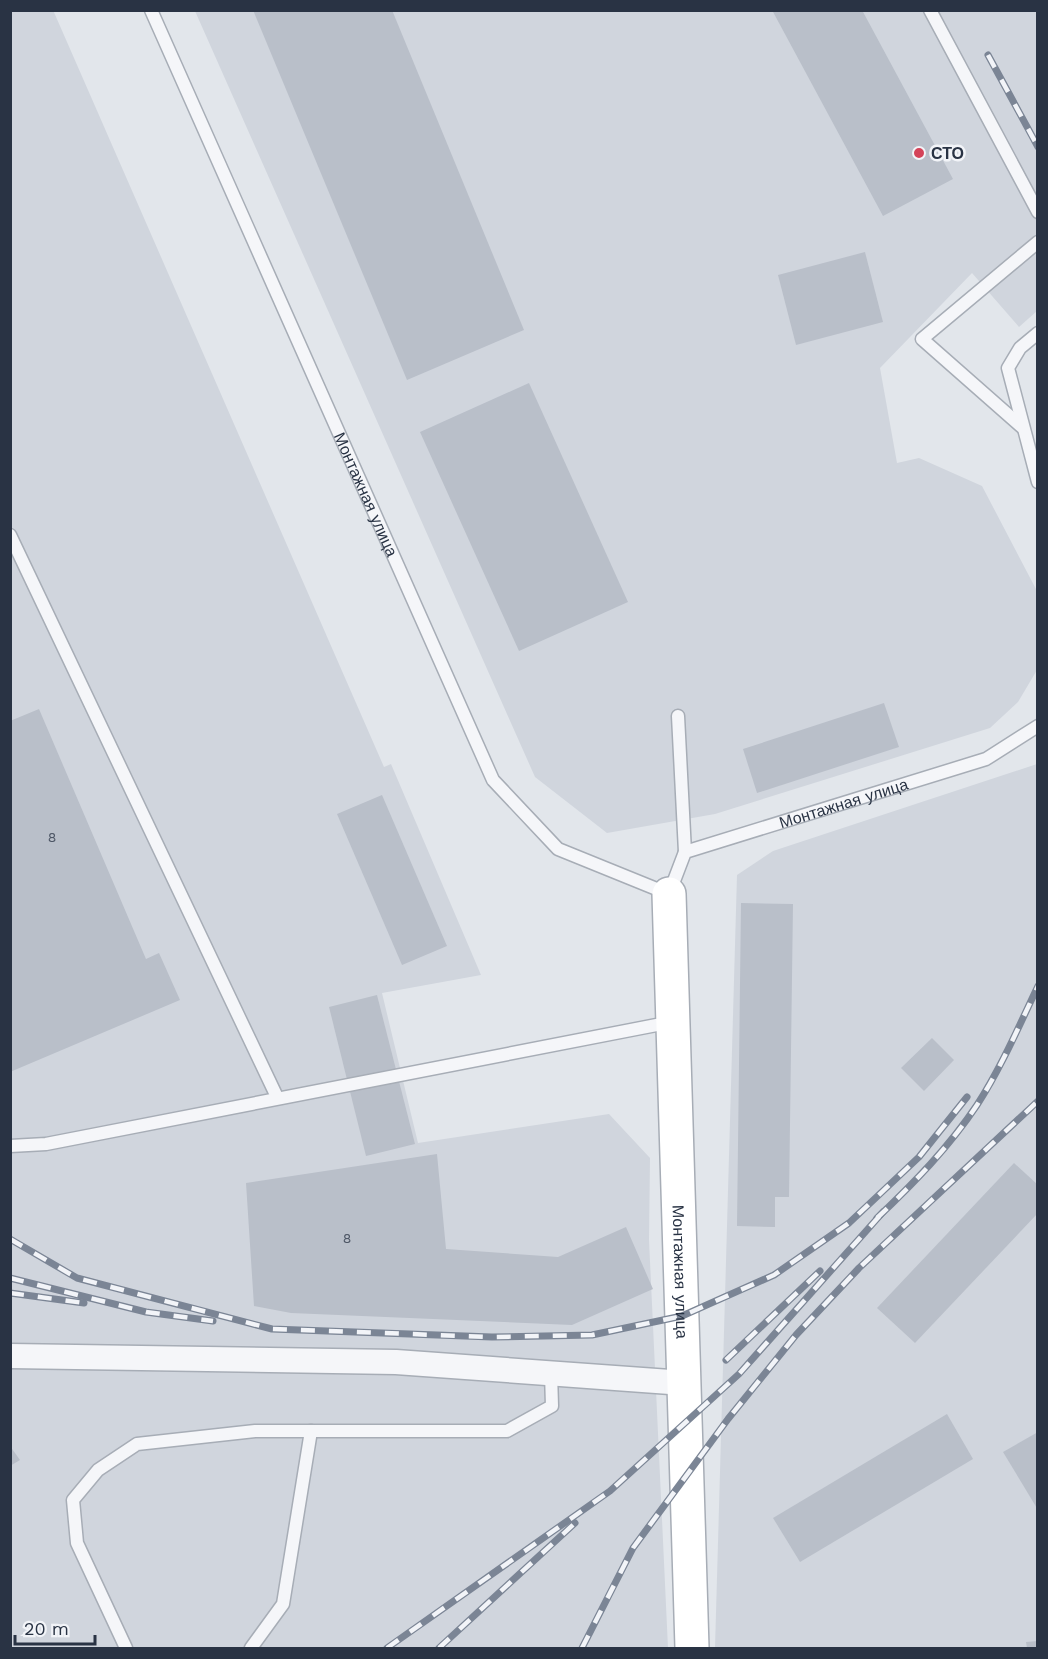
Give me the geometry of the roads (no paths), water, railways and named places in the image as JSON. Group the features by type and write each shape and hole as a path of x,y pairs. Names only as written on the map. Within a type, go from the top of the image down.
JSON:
{"street":[{"name":"Монтажная улица","path":"669,894 692,1648"},
{"path":"10,1356 396,1362 684,1383"}],"lane":[{"name":"Монтажная улица","path":"151,10 493,780 558,849 669,894 685,852 986,759 1038,726"},
{"path":"930,10 1038,212"},
{"path":"1022,427 922,339 1038,242"},
{"path":"1038,333 1020,348 1008,368 1038,482"},
{"path":"10,535 277,1097"},
{"path":"678,716 685,852"},
{"path":"10,1146 46,1144 277,1097 673,1022"},
{"path":"126,1648 77,1543 73,1500 98,1470 136,1444 255,1431 507,1431 552,1406 550,1373"},
{"path":"251,1648 283,1604 311,1431"}],"railway":[{"path":"988,55 1038,147"},
{"path":"877,1218 930,1164 977,1105 1002,1062 1038,986"},
{"path":"10,1239 77,1278 272,1329 492,1337 592,1335 682,1316 774,1275 849,1223 919,1157 967,1097"},
{"path":"582,1648 633,1548 728,1419 796,1335 859,1268 1038,1101"},
{"path":"387,1648 610,1491 739,1374 883,1212"},
{"path":"726,1360 820,1271"},
{"path":"10,1278 146,1312 213,1321"},
{"path":"10,1293 84,1303"},
{"path":"439,1648 575,1523"}],"place":[{"name":"СТО","path":"919,153"}]}
